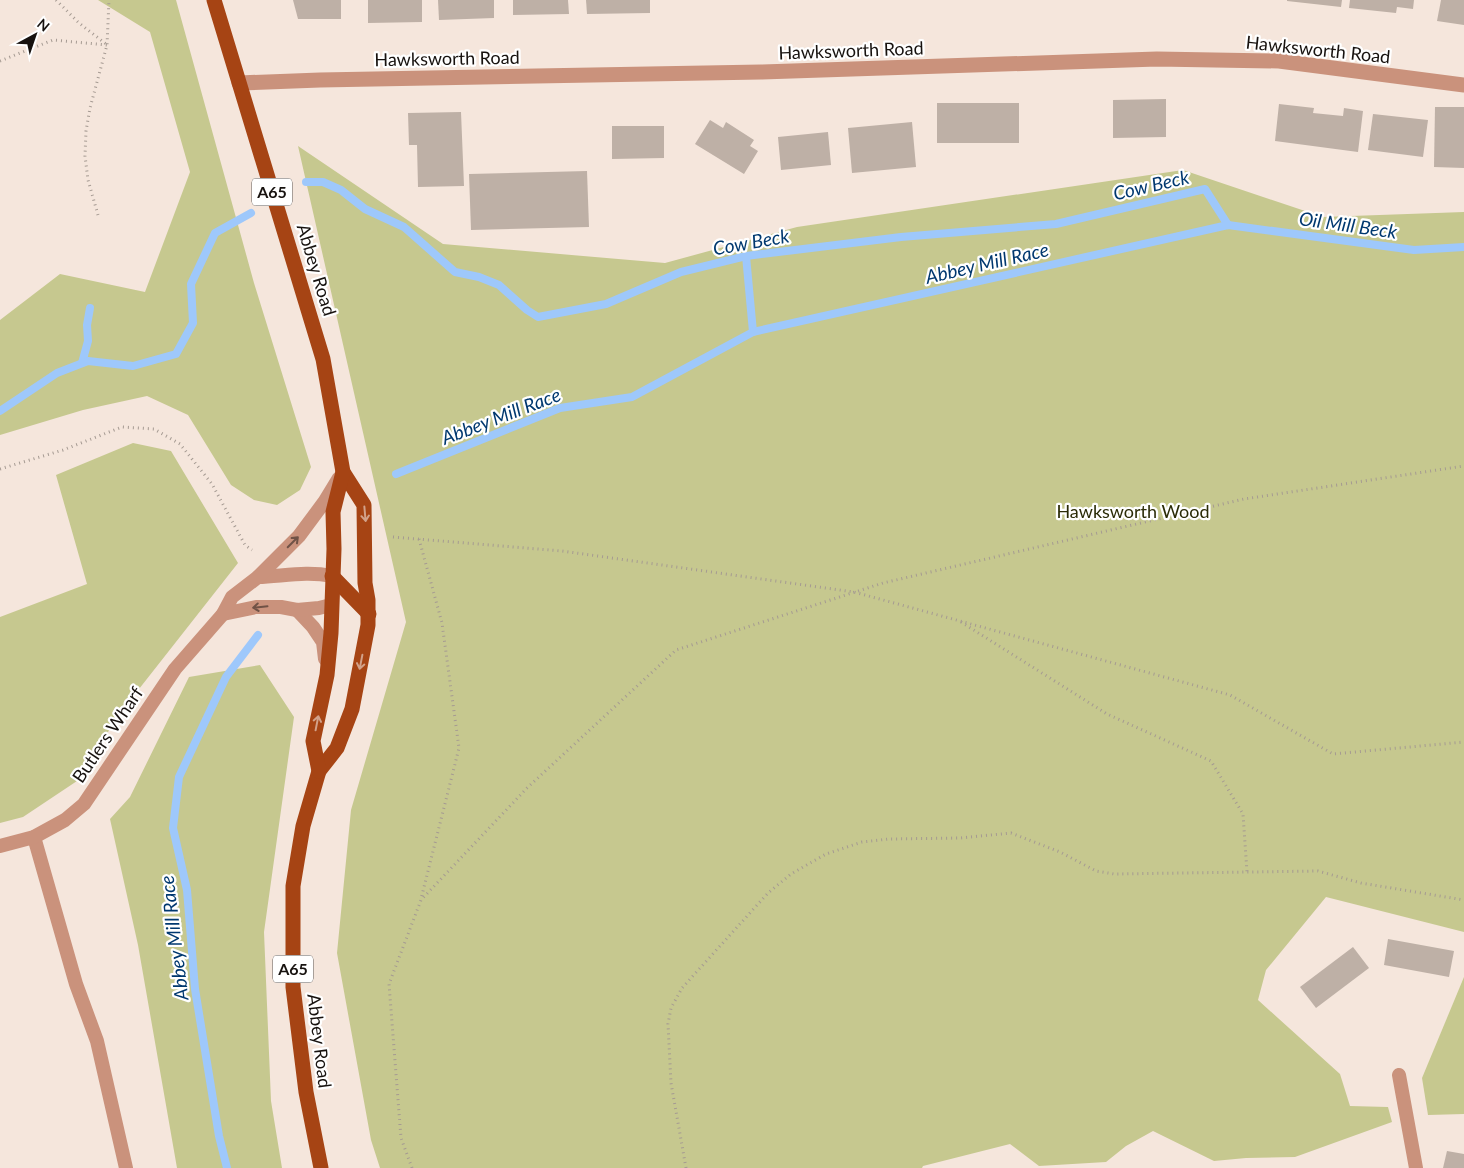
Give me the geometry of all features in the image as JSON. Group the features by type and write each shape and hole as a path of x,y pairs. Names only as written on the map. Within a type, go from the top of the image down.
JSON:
{"main road":[{"name":"A65","path":"214,0 238,83"},
{"name":"Abbey Road","path":"238,83 323,359 343,472 364,505 365,583 369,614 352,709 337,748 319,771 303,826 293,886 293,988 306,1092 321,1168"},
{"name":"Abbey Road","path":"319,771 313,741 327,675 331,632 333,512 343,472"},
{"path":"332,576 369,614"},
{"path":"331,605 351,594 365,583"}],"street":[{"name":"Hawksworth Road","path":"238,83 762,72 1157,59 1280,61 1464,85"}],"lane":[{"name":"Butlers Wharf","path":"0,846 34,837 65,820 84,804 175,669 223,614 232,597 258,577 310,522 343,472"},
{"path":"258,577 308,572 332,576"},
{"path":"223,614 262,607 281,607 297,610 331,605"},
{"path":"297,610 313,627 323,642 327,675"},
{"path":"34,837 76,984 97,1042 126,1168"},
{"path":"1399,1075 1416,1168"}],"path":[{"path":"56,0 79,23 107,45"},
{"path":"98,214 88,180 85,156 86,131 90,108 107,45 109,0"},
{"path":"0,61 52,40 107,45"},
{"path":"0,469 63,450 122,427 154,430 180,444 212,484 245,545 252,550"},
{"path":"421,900 527,788 676,650 883,583 1244,499 1464,466"},
{"path":"393,537 562,551 854,592 1230,696 1333,754 1464,742"},
{"path":"412,1168 401,1138 389,984 421,900 459,748 442,623 419,539"},
{"path":"957,620 1106,714 1211,761 1243,814 1247,872"},
{"path":"686,1168 671,1083 668,1024 671,1008 682,988 768,893 790,874 826,854 862,842 889,839 960,838 1012,833 1060,852 1096,871 1133,875 1318,871 1361,883 1464,900"}],"green space":[{"path":"98,0 176,0 254,283 311,467 300,490 277,505 254,500 231,485 188,415 147,396 83,410 0,435 0,320 60,274 145,292 190,172 150,32"},
{"name":"Hawksworth Wood","path":"298,146 443,244 665,263 797,227 1183,170 1323,217 1464,212 1464,932 1326,897 1266,970 1258,1000 1340,1074 1350,1106 1388,1107 1392,1122 1295,1157 1214,1161 1153,1131 1126,1146 1106,1162 1039,1166 1010,1144 923,1166 922,1168 380,1168 371,1140 337,953 351,810 406,622"},
{"path":"133,443 171,451 238,563 117,717 80,779 23,817 0,823 0,617 87,584 56,475"},
{"path":"260,665 294,717 264,932 271,1101 282,1168 177,1168 138,945 110,819 130,797 189,677"},
{"path":"1464,977 1464,1114 1428,1115 1422,1078"}],"building":[{"path":"293,0 341,0 341,19 298,19"},
{"path":"368,0 422,0 422,22 368,23"},
{"path":"438,0 494,0 494,18 439,20"},
{"path":"513,0 568,0 569,14 513,15"},
{"path":"586,0 650,0 650,13 587,14"},
{"path":"1287,0 1342,0 1341,7"},
{"path":"1350,0 1414,0 1413,9 1397,7 1396,13 1349,8"},
{"path":"1441,0 1464,0 1464,25 1437,21"},
{"path":"1166,99 1166,137 1113,138 1113,100"},
{"path":"937,103 1019,103 1019,143 937,143"},
{"path":"1279,104 1314,108 1313,113 1343,116 1344,108 1363,111 1358,152 1275,141"},
{"path":"1435,107 1464,107 1464,168 1434,167"},
{"path":"461,112 464,186 418,187 417,145 409,145 408,113"},
{"path":"1373,114 1428,120 1423,157 1368,150"},
{"path":"710,120 723,128 726,122 754,140 750,146 758,151 744,174 695,144"},
{"path":"912,122 916,167 852,173 848,128"},
{"path":"612,126 664,126 664,158 612,159"},
{"path":"828,132 831,165 781,170 778,137"},
{"path":"587,171 589,227 471,230 469,174"},
{"path":"1388,939 1454,951 1449,977 1384,965"},
{"path":"1353,947 1369,968 1316,1008 1300,987"},
{"path":"1447,1151 1464,1154 1464,1168 1443,1168"}],"waterway":[{"name":"Cow Beck","path":"306,182 323,182 341,190 365,209 404,227 455,272 479,277 499,285 527,310 538,317 606,304 681,272 746,256 901,237 1056,224 1205,189 1228,225"},
{"name":"Cow Beck","path":"0,411 57,373 88,361 133,366 176,354 193,323 191,284 215,233 251,213"},
{"name":"Abbey Mill Race","path":"396,474 560,408 632,397 753,332 1228,225 1414,250 1464,247"},
{"name":"Abbey Mill Race","path":"746,256 753,332"},
{"path":"82,363 88,341 87,325 90,308"},
{"name":"Abbey Mill Race","path":"227,1168 219,1136 195,989 187,890 173,828 179,777 226,677 258,635"}],"water label":[{"name":"Oil Mill Beck","path":"1348,225"}]}
